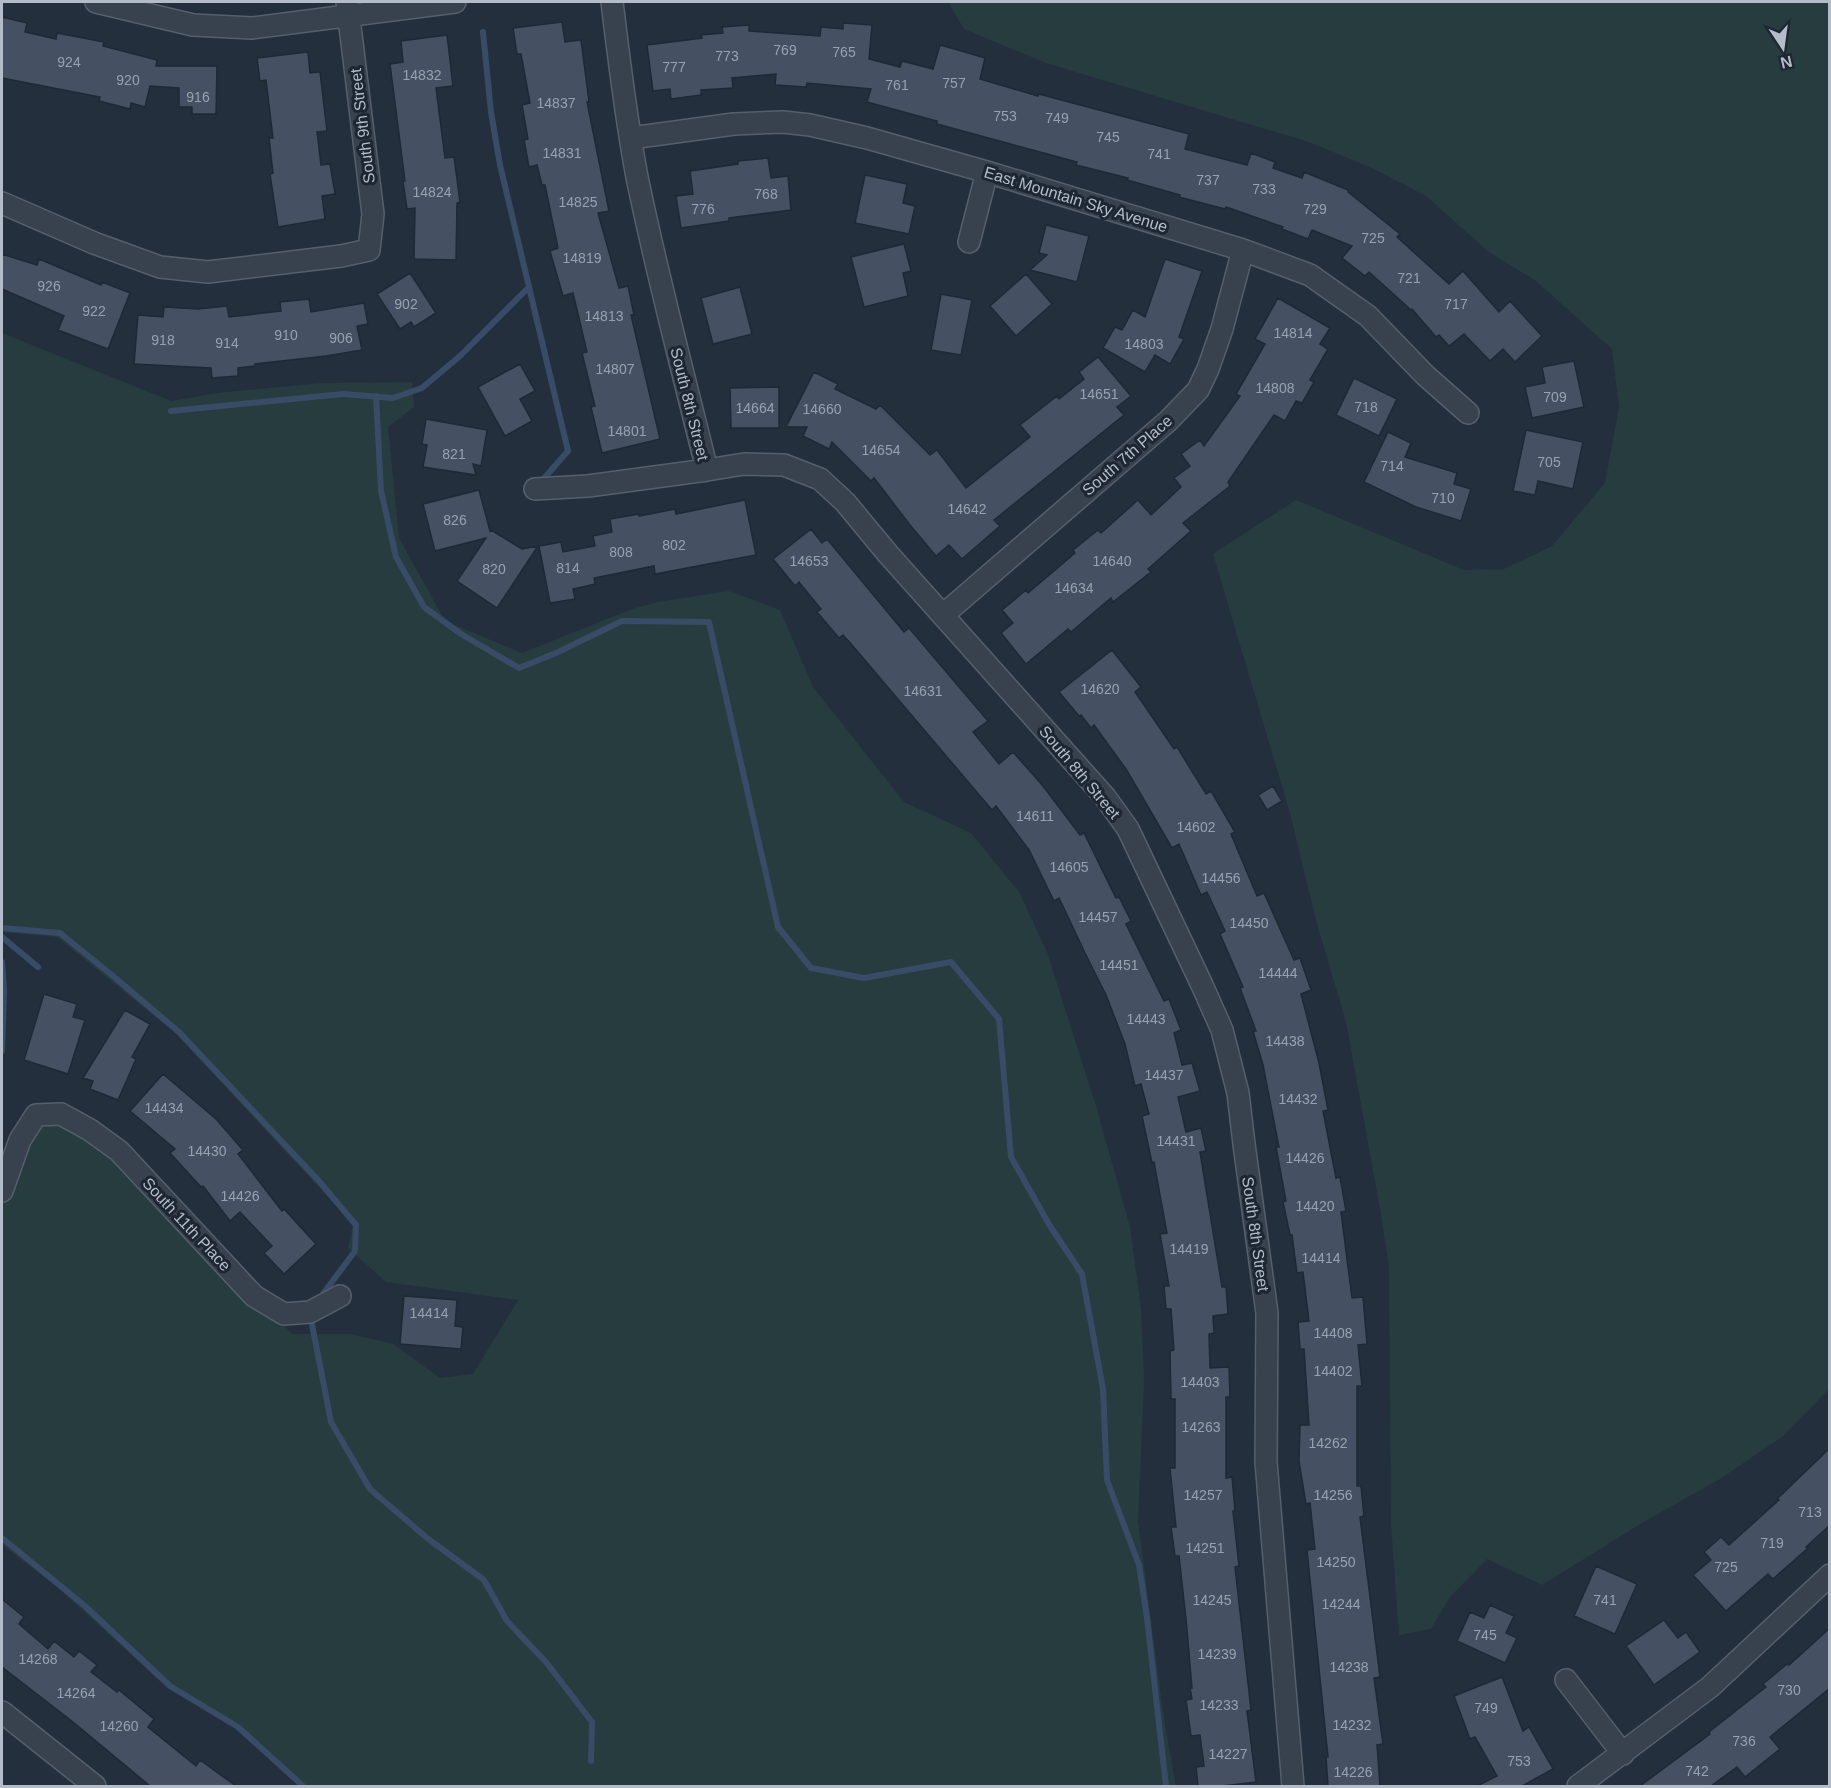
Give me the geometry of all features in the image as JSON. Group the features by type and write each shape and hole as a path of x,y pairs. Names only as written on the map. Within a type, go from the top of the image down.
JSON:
{"street":[{"path":"96,2 183,23 252,28 348,8 456,2"},
{"name":"South 8th Street","path":"612,2 631,138 658,272 707,470 744,464 784,465 819,479 845,502 1105,797 1128,829 1222,1030 1239,1093 1267,1313 1266,1462 1293,1786"},
{"name":"South 9th Street","path":"2,202 94,243 160,267 208,272 341,256 369,250 373,214 348,8"},
{"name":"East Mountain Sky Avenue","path":"631,138 734,124 783,122 810,125 867,138 987,172 1243,250 1310,275 1368,316 1425,375 1468,414"},
{"path":"969,242 987,172"},
{"name":"South 7th Place","path":"943,615 1168,421 1198,390 1222,329 1243,250"},
{"path":"535,489 588,486 707,470"},
{"name":"South 11th Place","path":"2,1191 20,1140 36,1115 61,1114 90,1130 119,1151 254,1296 284,1314 310,1312 340,1296"},
{"path":"1578,1786 1710,1687 1830,1575"},
{"path":"1566,1680 1623,1754"},
{"path":"2,1712 95,1786"}],"green space":[{"path":"948,2 1829,2 1829,1389 1782,1437 1720,1479 1642,1523 1542,1585 1487,1559 1450,1597 1431,1629 1399,1635 1391,1525 1389,1268 1346,1022 1317,924 1290,813 1213,554 1296,500 1464,570 1504,569 1552,546 1605,483 1619,408 1612,349 1536,281 1489,252 1426,196 1372,168 1309,142 1046,63 964,29"},
{"path":"2,333 171,401 217,393 322,383 412,382 414,407 388,427 399,538 445,621 522,653 632,609 658,602 729,591 780,610 813,687 904,802 971,833 1019,892 1047,952 1096,1106 1130,1227 1141,1308 1144,1381 1138,1521 1164,1719 1176,1786 301,1786 227,1719 160,1681 56,1586 2,1545 2,1191 36,1115 90,1130 292,1334 351,1334 393,1344 440,1378 473,1374 518,1300 386,1282 348,1248 353,1224 175,1033 57,937 2,932"}],"building":[{"path":"2,17 27,23 25,32 56,39 57,33 104,42 103,46 157,60 156,66 217,66 216,114 192,114 192,107 179,107 179,88 150,86 145,107 131,103 130,109 99,101 100,97 2,78"},
{"path":"562,22 565,42 581,40 589,102 587,102 609,211 598,213 619,288 628,286 634,315 631,315 660,439 602,453 591,407 595,406 582,353 587,352 573,293 563,296 550,251 558,248 545,185 542,185 537,165 529,167 524,140 528,139 522,105 530,103 521,54 517,54 513,28"},
{"path":"843,23 872,25 869,59 900,67 902,61 933,69 940,45 985,58 980,79 1189,134 1185,149 1247,165 1251,153 1275,162 1273,168 1302,178 1304,172 1348,190 1400,234 1397,237 1449,284 1463,271 1499,312 1510,301 1542,336 1515,362 1503,349 1490,361 1464,334 1449,346 1439,335 1436,337 1412,309 1369,272 1365,276 1342,258 1352,246 1312,230 1308,239 1282,229 1283,227 1226,207 1225,209 1179,197 1180,195 1127,180 1128,178 1076,165 1077,162 937,124 937,121 867,102 871,89 807,83 806,87 775,85 776,74 732,78 733,88 701,90 701,95 671,99 670,89 653,91 647,45 702,38 701,35 723,33 722,27 749,25 749,31 820,36 821,27 843,29"},
{"path":"447,35 453,86 436,88 445,158 454,157 460,202 457,203 456,260 414,259 415,208 407,209 390,64 403,62 401,41"},
{"path":"308,52 310,73 320,72 327,131 317,132 321,165 330,164 335,194 322,196 325,219 278,227 270,174 273,173 269,138 273,138 266,80 260,81 257,58"},
{"path":"768,158 771,178 788,176 791,210 729,218 729,221 681,228 676,196 693,194 690,171 738,164 738,161"},
{"path":"865,175 907,184 903,203 915,206 909,234 855,223"},
{"path":"1046,225 1089,236 1077,282 1030,270 1047,255 1039,253"},
{"path":"904,244 911,271 903,273 908,296 864,307 851,257"},
{"path":"2,254 37,265 39,259 101,285 102,282 130,293 108,349 58,330 64,316 2,289"},
{"path":"1165,259 1202,271 1179,337 1184,339 1170,364 1155,355 1145,372 1103,348 1115,327 1122,330 1133,310 1145,317"},
{"path":"410,273 436,313 414,327 411,322 400,329 377,294"},
{"path":"1026,274 1052,304 1016,336 990,306"},
{"path":"740,287 752,334 713,344 701,298"},
{"path":"941,294 972,300 961,355 931,350"},
{"path":"1278,298 1330,328 1320,344 1328,349 1310,380 1314,382 1302,403 1296,401 1285,421 1274,415 1228,482 1230,486 1183,523 1191,531 1148,569 1151,572 1113,602 1111,598 1071,632 1068,629 1026,664 1001,633 1013,623 1002,610 1026,590 1028,593 1075,553 1073,550 1098,530 1101,533 1138,500 1151,515 1181,487 1174,478 1190,466 1181,454 1200,440 1204,446 1240,396 1236,394 1265,344 1255,339"},
{"path":"309,299 311,312 364,303 368,324 357,326 362,350 255,364 255,366 238,368 238,376 212,378 211,368 134,364 138,315 163,317 164,307 198,309 227,306 229,317 281,311 280,302"},
{"path":"1098,357 1131,396 1117,407 1124,415 994,520 1000,526 962,559 949,545 936,556 874,478 871,481 832,442 829,449 803,436 807,427 786,427 814,372 838,384 835,389 876,409 880,405 930,455 937,450 966,488 1030,437 1020,425 1057,396 1059,399 1084,379 1079,372"},
{"path":"1574,361 1584,407 1532,418 1525,387 1545,383 1542,367"},
{"path":"520,364 535,391 520,399 532,421 505,436 478,387"},
{"path":"1354,378 1397,399 1379,436 1336,415"},
{"path":"779,387 779,428 731,428 730,388"},
{"path":"426,419 487,430 481,466 473,464 476,475 423,467 427,445 422,444"},
{"path":"1526,430 1583,442 1573,489 1538,481 1535,495 1513,491"},
{"path":"1388,432 1411,443 1405,457 1457,473 1454,484 1471,489 1461,521 1416,507 1364,482"},
{"path":"479,490 490,531 522,549 538,546 497,608 457,581 486,538 435,551 423,504"},
{"path":"745,500 756,555 655,574 654,566 594,578 595,584 573,589 575,599 550,603 539,546 561,542 563,552 595,546 593,536 612,532 610,519 675,509 676,514"},
{"path":"811,529 822,543 827,539 904,632 909,628 988,721 973,732 999,764 1013,752 1043,786 1080,835 1084,833 1116,898 1119,897 1131,921 1126,924 1164,1001 1169,999 1181,1030 1174,1033 1182,1065 1192,1063 1200,1091 1178,1097 1186,1132 1201,1128 1206,1151 1200,1152 1222,1287 1226,1287 1228,1314 1213,1316 1214,1333 1209,1334 1210,1368 1229,1367 1230,1397 1226,1397 1226,1478 1232,1477 1239,1566 1235,1567 1251,1710 1247,1711 1256,1782 1198,1786 1196,1767 1204,1766 1200,1735 1191,1736 1186,1700 1192,1699 1190,1688 1192,1688 1179,1556 1175,1556 1171,1527 1176,1527 1170,1468 1175,1468 1175,1399 1171,1399 1170,1351 1174,1350 1171,1309 1166,1309 1164,1286 1169,1286 1160,1234 1167,1233 1154,1162 1152,1163 1142,1116 1149,1114 1141,1084 1135,1086 1125,1044 1106,995 1059,898 1054,901 1029,850 996,806 992,810 852,645 843,635 839,638 817,612 821,609 799,582 795,586 773,559"},
{"path":"1112,650 1141,687 1135,692 1174,749 1177,747 1206,794 1211,791 1235,832 1231,834 1257,896 1264,893 1294,960 1300,958 1311,990 1301,994 1319,1063 1328,1110 1323,1111 1336,1178 1340,1177 1346,1211 1341,1212 1352,1298 1363,1297 1367,1344 1358,1345 1362,1386 1357,1386 1357,1486 1361,1486 1364,1516 1360,1517 1380,1677 1374,1678 1383,1744 1377,1745 1380,1786 1328,1786 1326,1757 1328,1757 1307,1550 1315,1549 1310,1503 1306,1504 1299,1461 1300,1425 1309,1425 1304,1349 1300,1349 1298,1322 1309,1321 1303,1272 1297,1273 1292,1235 1290,1235 1283,1202 1286,1201 1276,1147 1279,1147 1263,1065 1253,1031 1256,1031 1240,988 1243,987 1220,934 1225,931 1207,892 1201,895 1179,844 1172,848 1126,769 1094,725 1091,728 1059,692"},
{"path":"1273,786 1282,801 1267,810 1258,795"},
{"path":"44,994 77,1004 73,1017 85,1020 68,1074 24,1060"},
{"path":"125,1010 150,1024 132,1057 136,1059 118,1100 90,1089 93,1081 83,1078"},
{"path":"163,1074 216,1119 243,1150 238,1154 282,1211 284,1209 316,1244 284,1274 264,1253 272,1246 240,1212 230,1221 203,1186 201,1187 170,1153 175,1149 130,1111"},
{"path":"404,1296 457,1300 455,1326 463,1327 461,1349 400,1344"},
{"path":"1830,1448 1830,1525 1773,1579 1768,1574 1726,1611 1693,1575 1711,1560 1704,1552 1721,1537 1729,1545 1779,1500 1777,1499"},
{"path":"1596,1566 1637,1584 1615,1634 1574,1616"},
{"path":"2,1599 24,1617 19,1624 48,1649 54,1641 74,1657 79,1651 97,1665 91,1672 117,1692 119,1690 154,1719 148,1727 196,1766 200,1760 236,1786 150,1786 2,1667"},
{"path":"1490,1605 1514,1616 1506,1633 1517,1638 1505,1663 1457,1641 1470,1612 1484,1618"},
{"path":"1664,1620 1678,1638 1686,1632 1700,1652 1654,1685 1626,1646"},
{"path":"1830,1628 1830,1688 1770,1737 1780,1749 1745,1777 1737,1767 1711,1786 1640,1786 1710,1734 1709,1732 1766,1687 1763,1684 1787,1664 1789,1665"},
{"path":"1502,1677 1523,1731 1529,1727 1553,1769 1522,1786 1477,1786 1497,1776 1475,1737 1470,1739 1454,1696"}],"waterway":[{"path":"483,32 491,112 500,165 568,451 539,484"},
{"path":"171,411 343,394 393,398 422,388 460,356 529,287"},
{"path":"376,396 381,491 396,557 424,607 461,634 519,668 622,621 709,622 778,927 811,968 864,978 951,962 999,1019 1011,1157 1050,1226 1082,1274 1103,1389 1107,1480 1139,1565 1166,1786"},
{"path":"2,928 60,933 179,1032 319,1181 356,1225 355,1251 320,1298"},
{"path":"2,937 38,967"},
{"path":"2,962 4,991 2,1051"},
{"path":"310,1314 331,1422 370,1489 427,1538 484,1580 507,1621 546,1662 592,1722 591,1761"},
{"path":"2,1538 85,1606 170,1686 238,1727 303,1786"}]}
